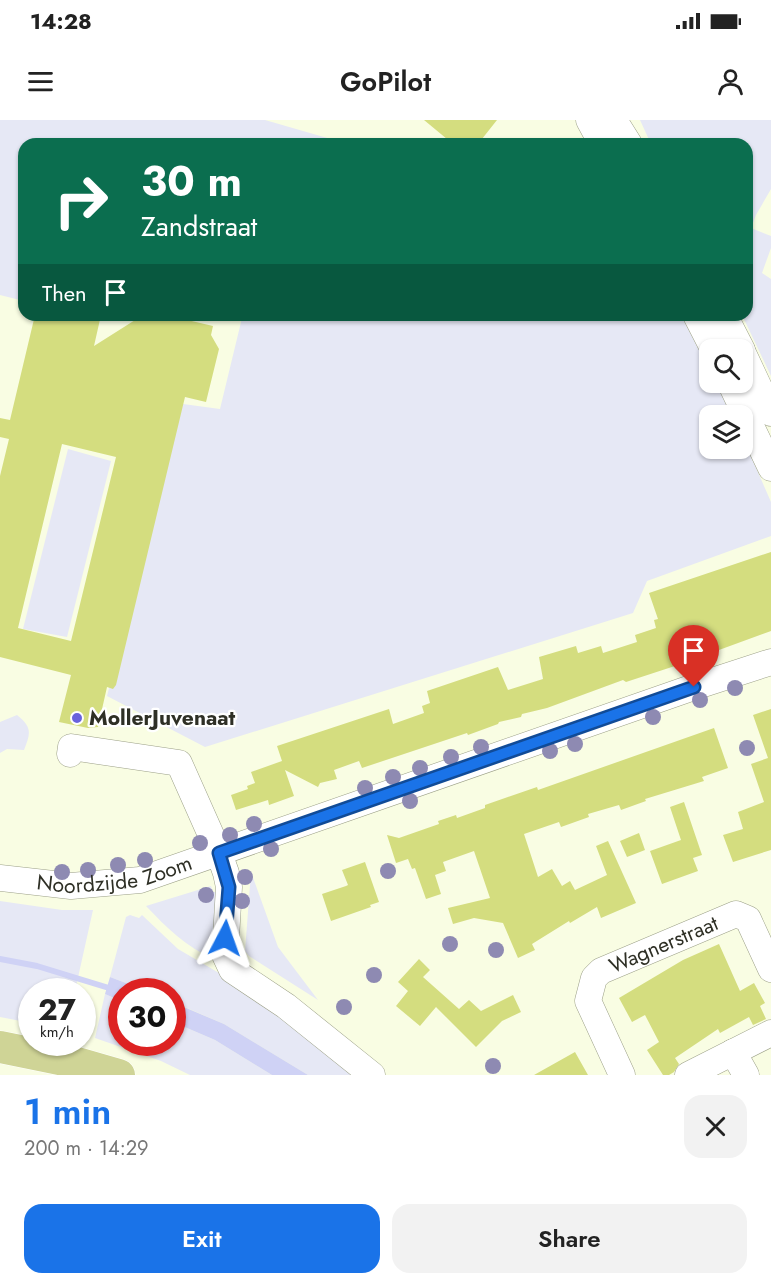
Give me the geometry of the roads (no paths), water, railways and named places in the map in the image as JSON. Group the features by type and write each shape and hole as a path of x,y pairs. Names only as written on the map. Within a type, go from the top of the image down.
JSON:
{"main road":[{"path":"0,1047 74,1062 119,1075"}],"street":[{"path":"589,120 599,138"},
{"path":"615,120 626,138"},
{"path":"699,321 708,339"},
{"path":"727,321 736,339"},
{"path":"753,374 771,413"},
{"path":"735,393 771,468"},
{"path":"70,754 71,747 179,763 219,853 771,662"},
{"name":"Noordzijde Zoom","path":"0,878 71,886 103,885 140,880 219,853 229,887 225,955 232,970 286,1006 372,1075"},
{"name":"Wagnerstraat","path":"622,1075 588,1001 594,978 601,970 736,914 747,919 771,969"},
{"path":"688,1075 771,1033"},
{"path":"733,1052 746,1075"}],"water":[{"path":"186,1008 224,1024 308,1075 272,1075 215,1040 186,1028"}],"waterway":[{"path":"0,959 37,966 108,988"}],"place":[{"name":"MollerJuvenaat","path":"77,718"}]}
